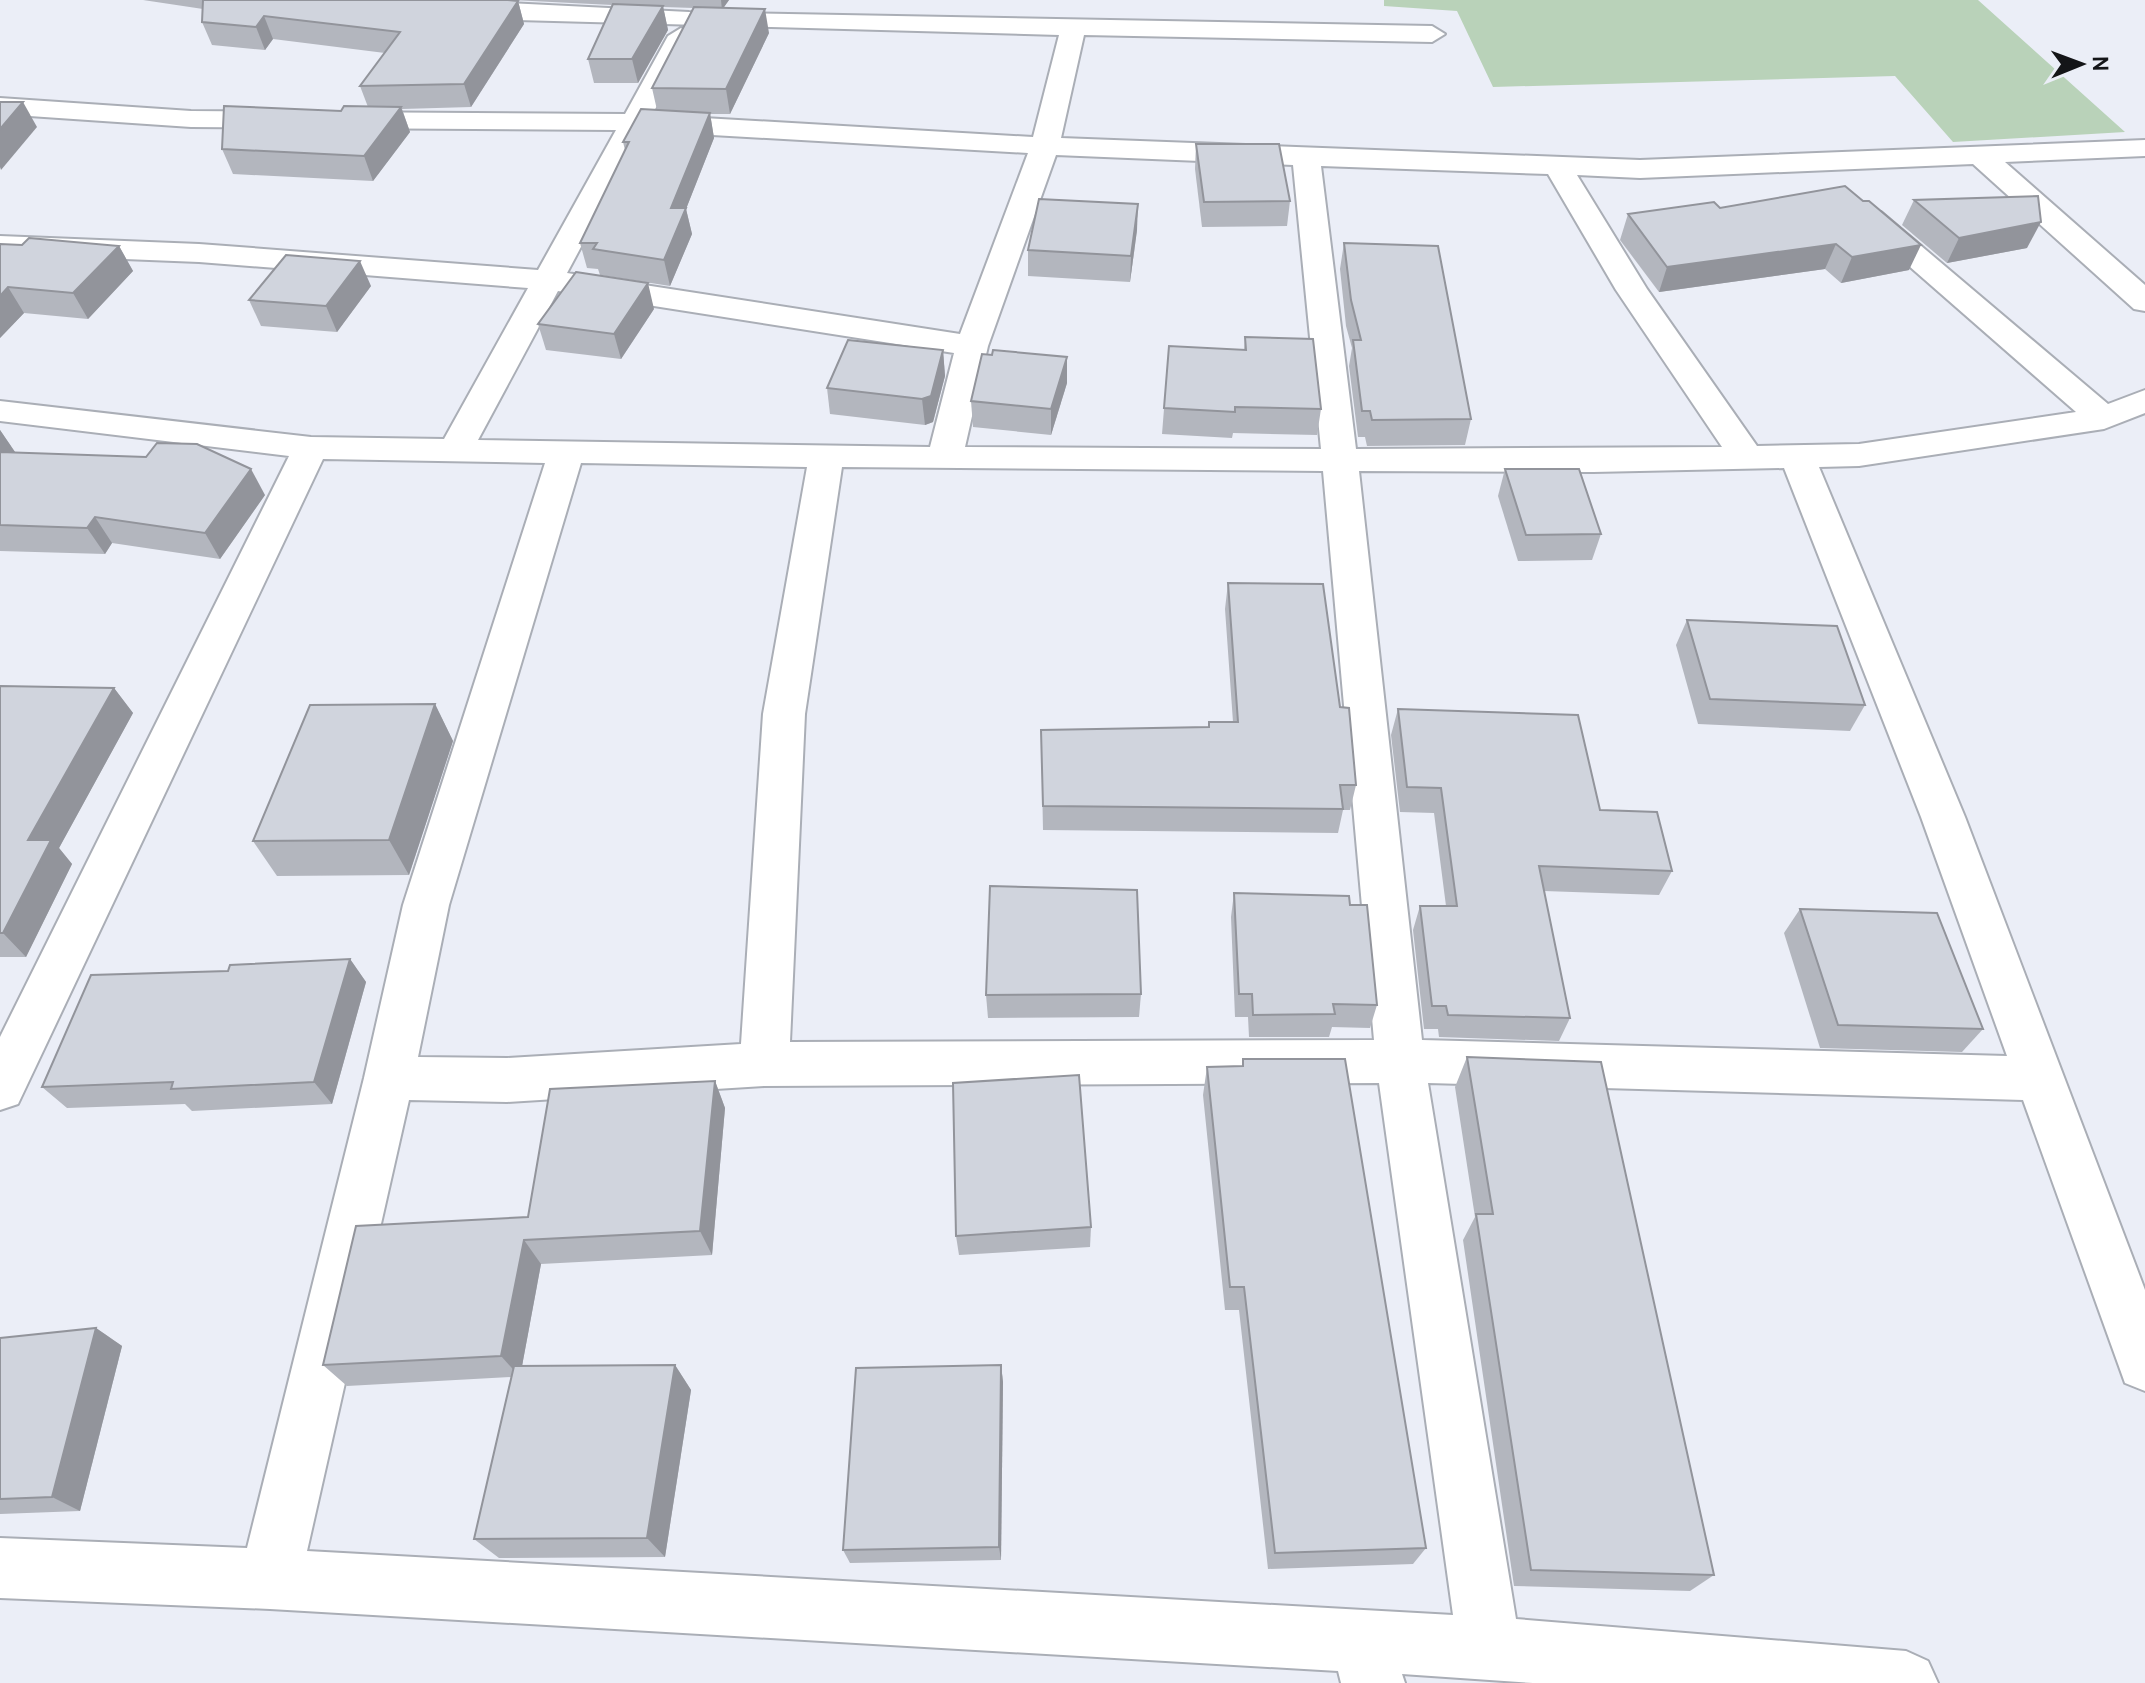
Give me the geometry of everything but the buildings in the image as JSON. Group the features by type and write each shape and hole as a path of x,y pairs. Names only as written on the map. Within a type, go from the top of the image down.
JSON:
{"street":[{"path":"388,0 482,12 689,20 1073,30 1432,34"},
{"path":"1176,0 1178,31"},
{"path":"456,449 637,122 689,20"},
{"path":"945,458 972,346 1045,145 1073,30"},
{"path":"0,106 191,119 637,122 1045,145 1640,169 1802,159 2145,148"},
{"path":"1979,154 2145,302"},
{"path":"1306,155 1340,459 1400,1061 1489,1648"},
{"path":"1802,159 2104,418"},
{"path":"1558,167 1632,290 1747,458"},
{"path":"0,245 199,253 549,280 972,346"},
{"path":"0,411 311,448 945,458 1593,461 1859,455 2104,418 2145,400"},
{"path":"0,1088 311,448"},
{"path":"270,1579 389,1078 426,905 567,450"},
{"path":"764,1064 784,714 826,456"},
{"path":"1797,456 1943,817 2145,1363"},
{"path":"389,1078 507,1080 764,1064 1400,1061 2040,1079"},
{"path":"0,1568 270,1579 1367,1662 1489,1648 1906,1683"}],"green space":[{"path":"1384,0 1978,0 2125,132 1953,142 1895,76 1493,87 1457,11 1384,6"}]}
